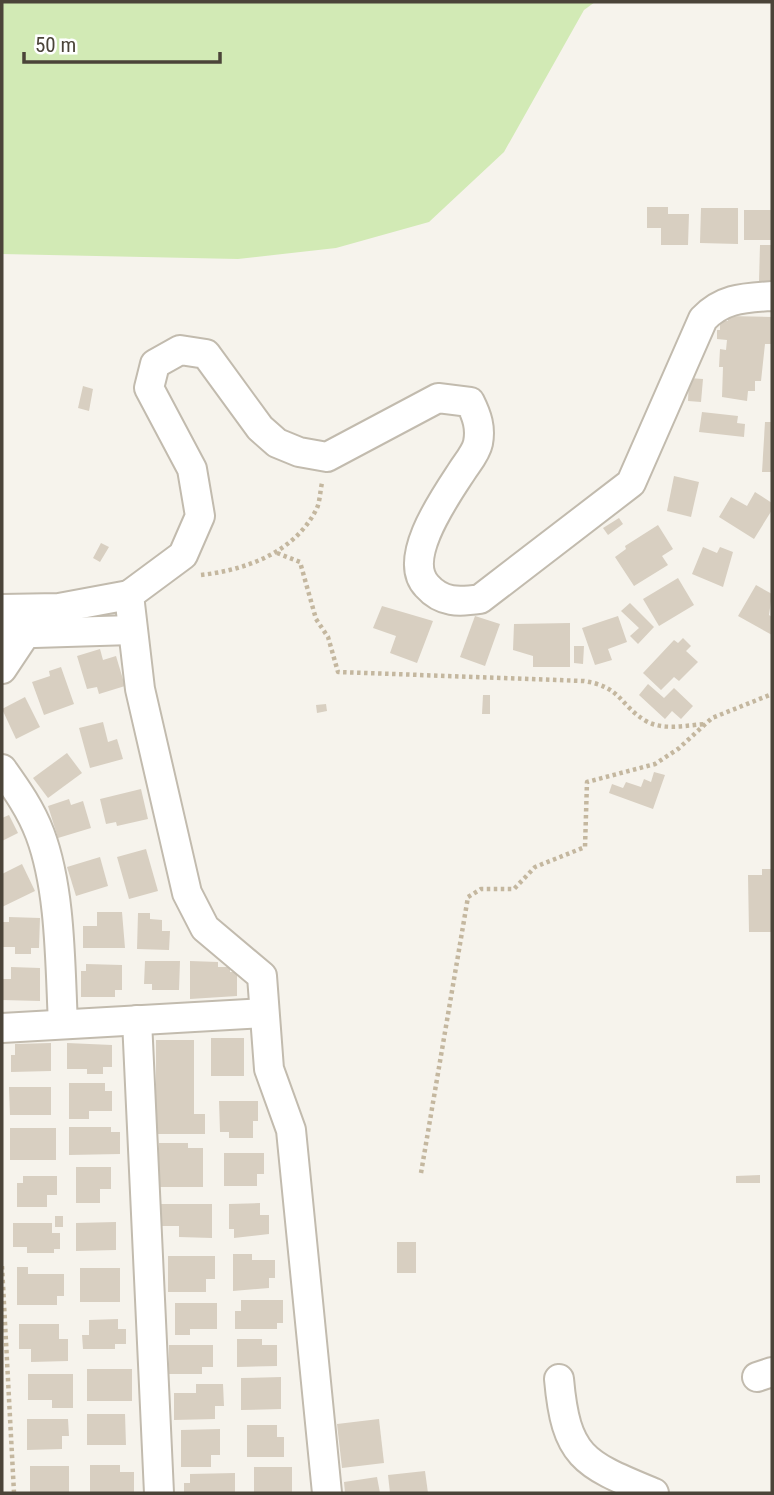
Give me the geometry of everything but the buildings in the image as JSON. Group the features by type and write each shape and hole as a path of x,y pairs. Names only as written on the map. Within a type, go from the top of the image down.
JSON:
{"street":[{"path":"2,609 59,608 130,595 183,555 200,516 192,469 149,388 155,365 180,350 206,354 260,428 277,443 327,457 438,398 470,402 479,422 478,446 422,542 416,565 424,583 438,597 457,602 480,598 631,483 703,319 716,305 736,298 772,296"},
{"path":"130,595 140,689 187,893 205,928 262,976 269,1069 291,1130 327,1493"},
{"path":"2,669 14,633 132,630"},
{"path":"2,769 26,803 44,847 59,944 63,1024"},
{"path":"2,1028 263,1013"},
{"path":"137,1020 159,1493"},
{"path":"559,1379 568,1436 584,1457 619,1478 654,1493"}],"path":[{"path":"166,568 197,576 233,572 276,553 317,509 327,457"},
{"path":"276,553 300,562 316,619 328,637 338,672 584,681 605,684 647,722 665,727 706,724"},
{"path":"421,1173 468,897 481,889 514,889 535,867 585,847 587,782 655,764 678,749 712,718 772,694"},
{"path":"2,1266 15,1493"}],"green space":[{"path":"2,2 595,2 584,10 504,152 429,222 336,248 238,259 2,254"}]}
